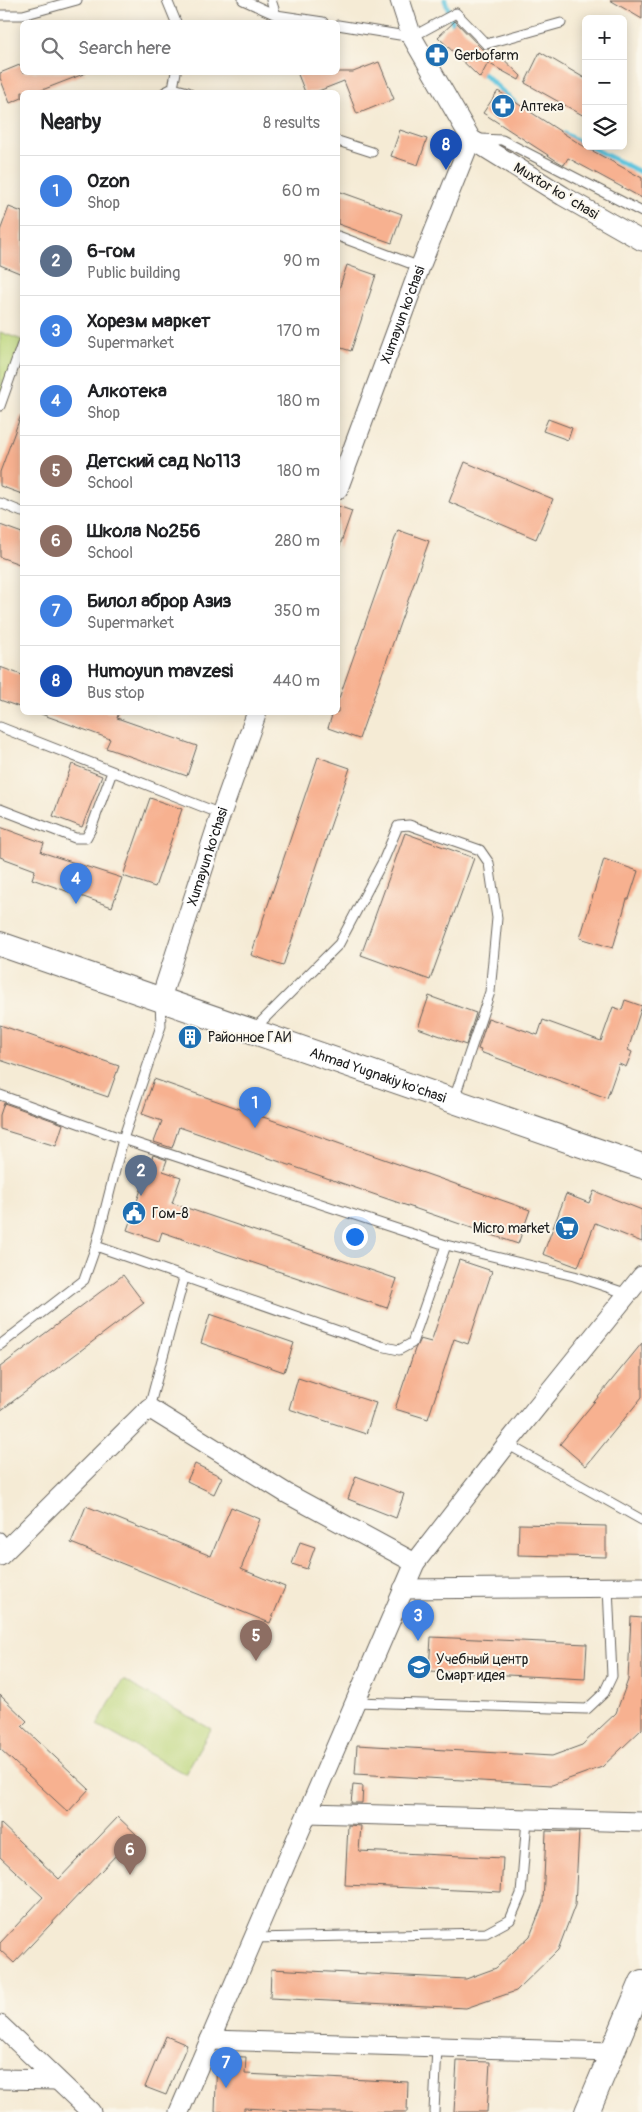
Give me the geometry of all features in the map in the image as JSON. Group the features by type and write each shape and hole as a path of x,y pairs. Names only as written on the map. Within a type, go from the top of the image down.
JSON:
{"street":[{"path":"400,0 412,37 471,140"},
{"name":"Muxtor koʻchasi","path":"471,140 562,196 642,241"},
{"name":"Xumayun ko'chasi","path":"340,484 420,267 471,140"},
{"name":"Xumayun ko'chasi","path":"160,1001 221,814 256,715"},
{"name":"Ahmad Yugnakiy ko'chasi","path":"0,944 160,1001 642,1166"},
{"path":"179,2112 414,1563 507,1444 635,1297 642,1276"},
{"path":"3,1547 149,1408 286,1493 414,1563"},
{"path":"403,1589 642,1587"},
{"path":"308,1813 642,1822"},
{"path":"587,2112 642,1982"},
{"path":"0,2025 91,2112"},
{"path":"210,2040 612,2052"},
{"path":"0,2079 57,2080"}],"lane":[{"path":"0,15 23,15 77,0"},
{"path":"167,0 175,20"},
{"path":"242,0 276,15 310,20"},
{"path":"271,0 276,15"},
{"path":"340,25 412,37 456,13 486,44 561,23"},
{"path":"169,90 175,75"},
{"path":"471,140 502,140 642,212"},
{"path":"340,142 372,152"},
{"path":"340,237 420,267"},
{"path":"0,406 20,350"},
{"path":"0,503 20,511"},
{"path":"0,727 221,814"},
{"path":"0,809 75,838 86,838 92,829 112,772"},
{"path":"250,1032 339,944 384,859 398,826 408,825 480,850 489,863 497,918 490,992 453,1102"},
{"path":"0,1345 84,1280 96,1246 123,1139 161,1026 160,1001"},
{"path":"0,1095 123,1139 446,1245 574,1276 635,1297"},
{"path":"96,1246 381,1346 399,1350 412,1343 446,1245"},
{"path":"149,1408 184,1278"},
{"path":"507,1444 642,1520"},
{"path":"355,1702 586,1709 604,1693 612,1676 608,1587"},
{"path":"254,1938 486,1933 510,1920 521,1894 527,1819"},
{"path":"434,2112 437,2047"}],"green space":[{"path":"0,332 20,339 20,350 0,406"},
{"path":"123,1680 211,1729 185,1774 97,1725"}],"building":[{"path":"610,0 642,0 642,19"},
{"path":"455,21 482,49 493,49 521,76 519,80 488,63 480,78 438,37"},
{"path":"540,52 582,77 582,115 525,83"},
{"path":"379,62 394,99 357,114 344,81 321,90 304,90 298,75 340,75 340,72 353,72"},
{"path":"20,65 20,75 81,75 42,90 20,90 20,99 10,103 0,78 0,73"},
{"path":"498,91 582,145 582,150 591,150 642,178 642,198 568,158 564,165 483,113"},
{"path":"400,130 427,139 418,165 391,156"},
{"path":"340,192 402,214 392,243 340,225"},
{"path":"9,207 20,211 20,273 0,265 0,231"},
{"path":"347,265 376,275 351,351 340,348 340,286"},
{"path":"20,418 20,493 0,486 0,472"},
{"path":"548,419 572,428 568,440 543,431"},
{"path":"465,462 553,499 536,539 449,502"},
{"path":"340,507 352,511 340,545"},
{"path":"0,525 20,532 20,564 0,557"},
{"path":"398,530 429,541 359,739 328,728 332,715 340,715 340,695"},
{"path":"0,667 20,674 20,707 0,700"},
{"path":"44,715 118,715 117,718 197,746 187,776 106,748 110,739"},
{"path":"318,757 350,768 283,966 251,955"},
{"path":"72,764 102,776 82,827 53,816"},
{"path":"150,798 182,809 155,887 123,876"},
{"path":"0,827 44,843 41,852 122,878 112,907 32,879 35,870 0,857"},
{"path":"405,833 474,858 430,980 361,955"},
{"path":"604,859 638,871 629,899 627,899 613,948 580,938"},
{"path":"429,996 476,1013 466,1045 418,1028"},
{"path":"625,1000 642,1006 628,1050 632,1052 626,1067 619,1064 607,1098 480,1052 481,1050 478,1049 488,1018 538,1035 543,1020 601,1041 613,1007 622,1010"},
{"path":"0,1025 119,1066 108,1097 0,1060"},
{"path":"154,1079 530,1210 518,1244 179,1127 172,1148 154,1142 162,1121 142,1114"},
{"path":"4,1103 63,1124 56,1146 0,1129 0,1115"},
{"path":"153,1155 167,1160 163,1171 181,1177 172,1203 397,1279 387,1308 162,1232 159,1241 127,1230"},
{"path":"594,1191 642,1210 642,1242 595,1223 578,1267 543,1254 566,1194 589,1203"},
{"path":"459,1260 492,1271 468,1344 454,1339 428,1419 395,1409 420,1339 431,1342"},
{"path":"123,1275 144,1303 0,1411 0,1367"},
{"path":"210,1314 294,1343 284,1372 201,1343"},
{"path":"642,1343 642,1397 586,1466 560,1444"},
{"path":"298,1378 376,1403 366,1434 289,1409"},
{"path":"195,1464 222,1477 214,1494 187,1481"},
{"path":"356,1476 404,1494 396,1518 348,1499"},
{"path":"86,1506 211,1556 231,1507 260,1519 241,1569 285,1587 270,1623 71,1543"},
{"path":"519,1524 606,1526 606,1557 518,1555"},
{"path":"300,1542 315,1547 307,1569 292,1564"},
{"path":"631,1617 642,1618 642,1729 602,1767 552,1785 355,1774 357,1745 552,1756 582,1745 616,1713 628,1680"},
{"path":"431,1637 587,1644 585,1679 429,1671"},
{"path":"0,1695 27,1721 22,1726 89,1789 68,1812 0,1749"},
{"path":"353,1785 363,1786 362,1803 351,1803"},
{"path":"118,1817 136,1834 14,1963 0,1950 0,1943 43,1897 0,1857 0,1823 59,1879"},
{"path":"348,1825 361,1826 359,1851 503,1858 501,1892 345,1885"},
{"path":"546,1831 579,1832 575,1905 558,1950 516,1991 466,2008 270,1998 271,1969 466,1979 496,1968 530,1936 543,1903"},
{"path":"166,2036 187,2045 166,2095 145,2087"},
{"path":"217,2056 246,2057 245,2074 408,2082 407,2112 318,2112 244,2108 244,2112 215,2112"},
{"path":"457,2061 490,2062 487,2112 454,2112"}],"waterway":[{"path":"445,0 455,29"},
{"path":"479,70 515,103"},
{"path":"564,134 582,143"},
{"path":"596,150 642,173"}],"place":[{"name":"Gerbofarm","path":"437,55"},
{"name":"Аптека","path":"503,106"},
{"name":"Humoyun mavzesi","path":"446,170"},
{"name":"Алкотека","path":"76,904"},
{"name":"Районное ГАИ","path":"190,1037"},
{"name":"Ozon","path":"255,1128"},
{"name":"6-гом","path":"141,1196"},
{"name":"Гом-8","path":"134,1213"},
{"name":"Micro market","path":"567,1228"},
{"name":"Хорезм маркет","path":"418,1641"},
{"name":"Детский сад №113","path":"256,1661"},
{"name":"Учебный центр Смарт идея","path":"419,1667"},
{"name":"Школа №256","path":"130,1875"},
{"name":"Билол аброр Азиз","path":"226,2088"}]}
